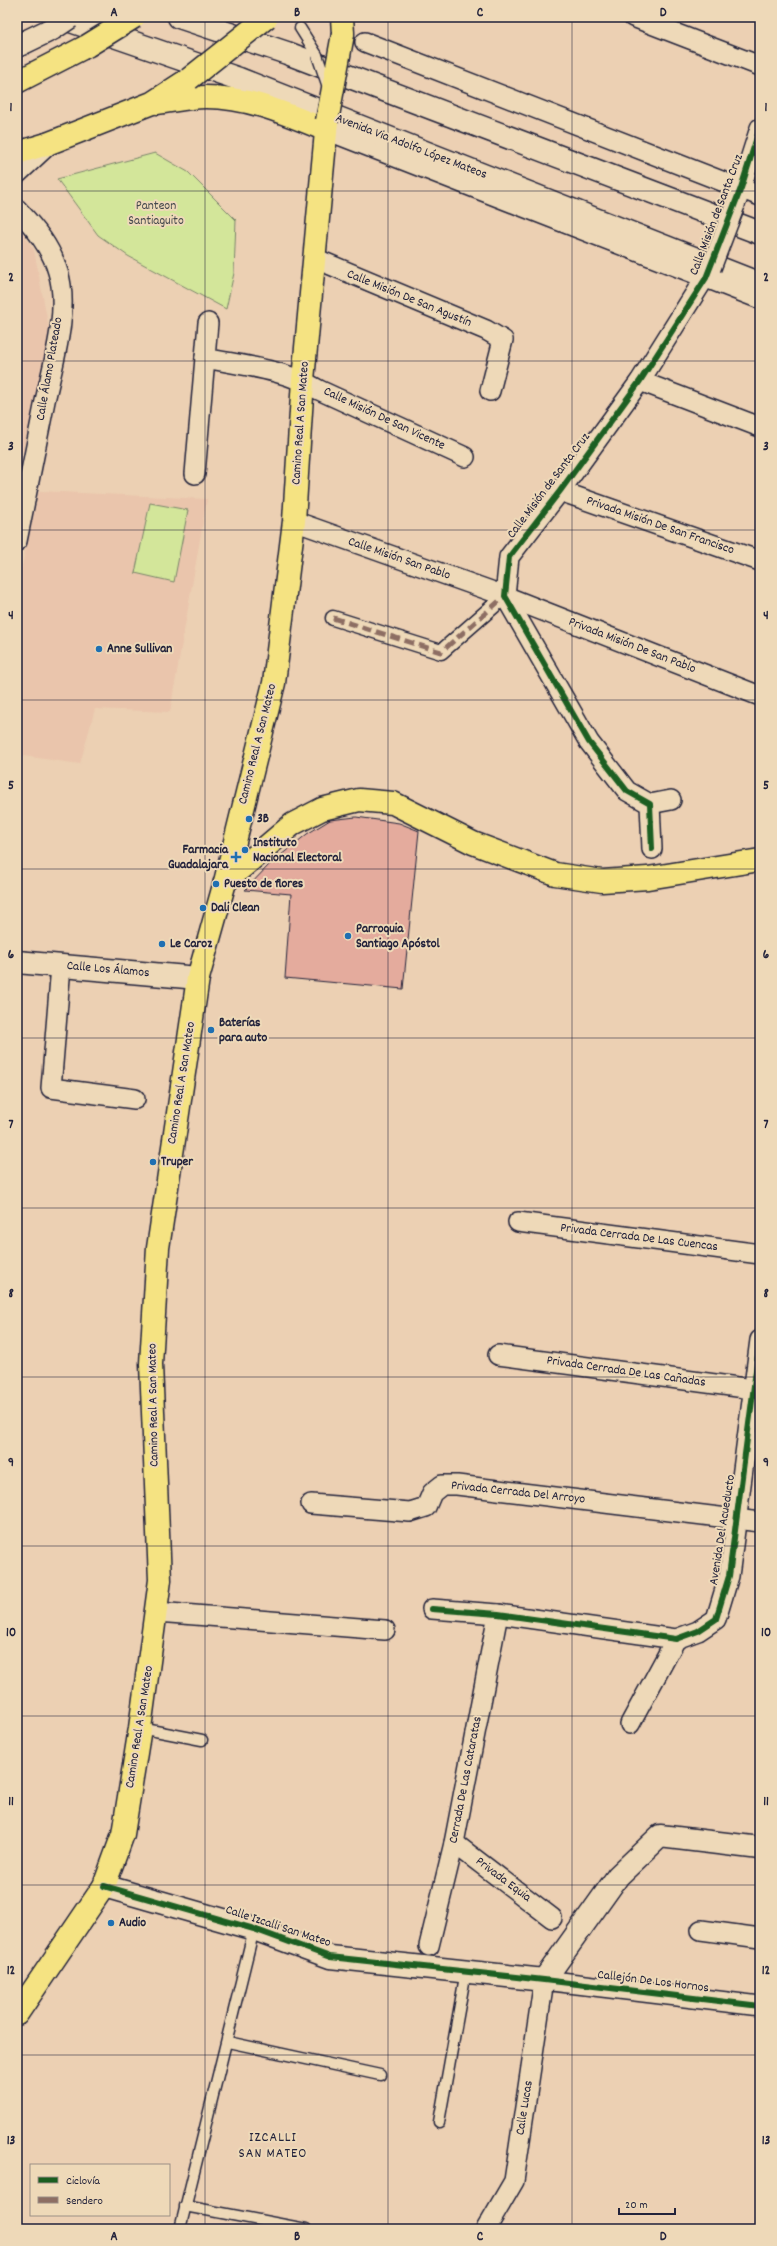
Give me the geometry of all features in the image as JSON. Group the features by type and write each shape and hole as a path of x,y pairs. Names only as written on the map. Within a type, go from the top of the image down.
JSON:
{"main road":[{"path":"17,46 55,23 70,17"},
{"path":"17,82 87,46 134,17"},
{"path":"179,17 287,53 760,233"},
{"path":"17,153 47,144 152,103 189,79 267,17"},
{"name":"Avenida Via Adolfo López Mateos","path":"55,23 239,79 760,284"},
{"name":"Camino Real A San Mateo","path":"17,2014 104,1886 123,1834 157,1612 160,1580 151,1364 158,1248 198,978 225,882 274,683 294,521 303,380 326,126 332,96 342,25"},
{"path":"152,103 204,97 232,98 270,108 326,126"},
{"path":"17,172 47,144"},
{"path":"225,882 293,824 322,809 359,800 393,803 473,843 555,874 602,881 648,878 760,860"},
{"name":"Calle Los Álamos","path":"17,962 198,978"},
{"path":"544,1980 618,1876 660,1836 760,1848"},
{"name":"Calle Izcalli San Mateo","path":"104,1886 254,1929 330,1957 544,1980"}],"street":[{"path":"633,17 760,66"},
{"path":"365,42 738,196 760,196"},
{"name":"Avenida Via Adolfo López Mateos","path":"326,126 708,273 760,299"},
{"name":"Calle Misión de Santa Cruz","path":"505,596 509,557 560,491 640,381 708,273 738,196 760,128"},
{"name":"Calle Álamo Plateado","path":"17,209 36,229 50,253 59,273 62,303 57,340 17,541"},
{"name":"Calle Misión De San Agustín","path":"314,258 486,330 503,340 490,391"},
{"path":"195,474 208,323"},
{"name":"Calle Misión De San Vicente","path":"205,358 282,373 303,380 319,390 465,457"},
{"path":"640,381 760,427"},
{"name":"Privada Misión De San Francisco","path":"560,491 760,562"},
{"name":"Calle Misión San Pablo","path":"294,521 505,596"},
{"path":"333,618 442,652 505,596 589,742 627,791 650,804 670,800"},
{"name":"Privada Misión De San Pablo","path":"505,596 760,696"},
{"path":"650,804 652,849"},
{"path":"61,966 51,1088 135,1099"},
{"name":"Privada Cerrada De Las Cuencas","path":"518,1222 760,1254"},
{"name":"Avenida Del Acueducto","path":"432,1609 498,1614 676,1638 698,1631 716,1618 729,1576 757,1390 760,1340"},
{"name":"Privada Cerrada De Las Cañadas","path":"498,1355 757,1390"},
{"name":"Privada Cerrada Del Arroyo","path":"311,1504 410,1512 426,1507 432,1493 442,1485 737,1518 760,1522"},
{"path":"157,1612 384,1630"},
{"name":"Cerrada De Las Cataratas","path":"430,1946 454,1843 498,1614"},
{"path":"630,1724 676,1638"},
{"name":"Privada Equia","path":"454,1843 552,1918"},
{"path":"701,1930 760,1938"},
{"name":"Callejón De Los Hornos","path":"544,1980 760,2006"},
{"name":"Calle Lucas","path":"486,2229 514,2181 544,1980"}],"lane":[{"path":"300,28 317,55 332,96"},
{"path":"140,1728 202,1740"},
{"path":"180,2229 228,2042 254,1929"},
{"path":"439,2122 466,1971"},
{"path":"228,2042 380,2075"},
{"path":"185,2206 306,2229"}],"shaded area":[{"path":"17,224 34,250 49,329 44,369 23,451 17,450"},
{"name":"Anne Sullivan","path":"39,491 207,499 170,712 95,709 80,764 17,755 17,588"}],"green space":[{"name":"Panteon Santiaguito","path":"155,153 188,172 236,220 234,273 226,309 128,256 98,235 57,179"},
{"path":"150,503 188,510 174,582 135,573"}],"building":[{"name":"Parroquia Santiago Apóstol","path":"356,817 399,823 419,831 403,989 285,978 291,894 245,890 270,864 307,834 330,820"}],"marked path":[{"path":"333,618 441,652 505,596"}],"cycle path":[{"path":"652,849 650,804 627,791 589,742 505,596 509,557 560,491 640,381 706,278 741,188 760,128"},
{"path":"432,1609 498,1614 676,1639 698,1631 716,1619 729,1576 760,1340"},
{"path":"104,1886 254,1929 330,1957 544,1980 760,2006"}],"place":[{"name":"Anne Sullivan","path":"99,649"},
{"name":"3B","path":"249,819"},
{"name":"Instituto Nacional Electoral","path":"245,850"},
{"name":"Farmacia Guadalajara","path":"236,857"},
{"name":"Puesto de flores","path":"216,884"},
{"name":"Dali Clean","path":"203,908"},
{"name":"Parroquia Santiago Apóstol","path":"348,936"},
{"name":"Le Caroz","path":"162,944"},
{"name":"Baterías para auto","path":"211,1030"},
{"name":"Truper","path":"153,1162"},
{"name":"Audio","path":"111,1923"}],"district":[{"name":"IZCALLI SAN MATEO","path":"273,2146"}]}
